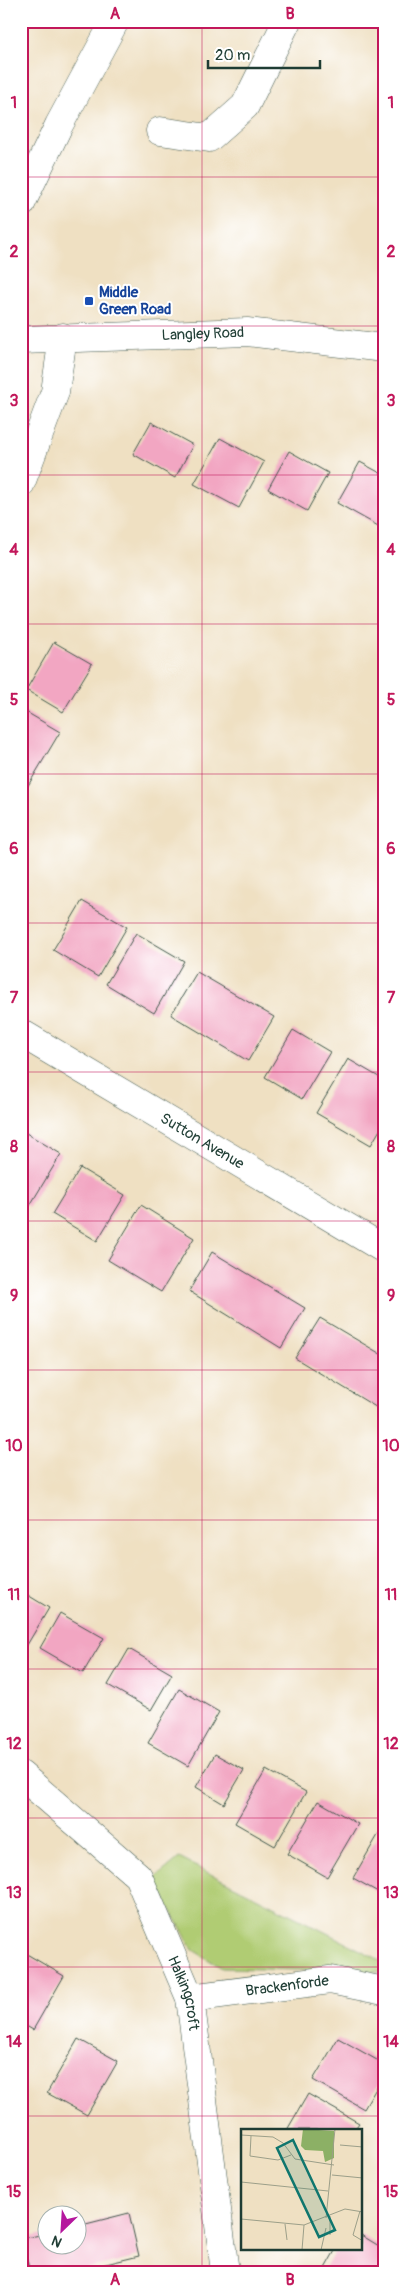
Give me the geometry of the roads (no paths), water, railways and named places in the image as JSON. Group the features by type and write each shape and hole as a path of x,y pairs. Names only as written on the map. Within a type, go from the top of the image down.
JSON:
{"street":[{"path":"21,204 59,125 115,21"},
{"path":"160,131 209,138 245,106 288,21"},
{"name":"Langley Road","path":"21,340 63,337 247,332 384,348"},
{"path":"21,483 54,392 63,337"},
{"name":"Sutton Avenue","path":"21,1033 384,1249"},
{"name":"Halkingcroft","path":"21,1775 138,1876 190,1998 225,2272"},
{"name":"Brackenforde","path":"190,1998 330,1980 384,1991"}],"place":[{"name":"Middle Green Road","path":"89,301"}]}
